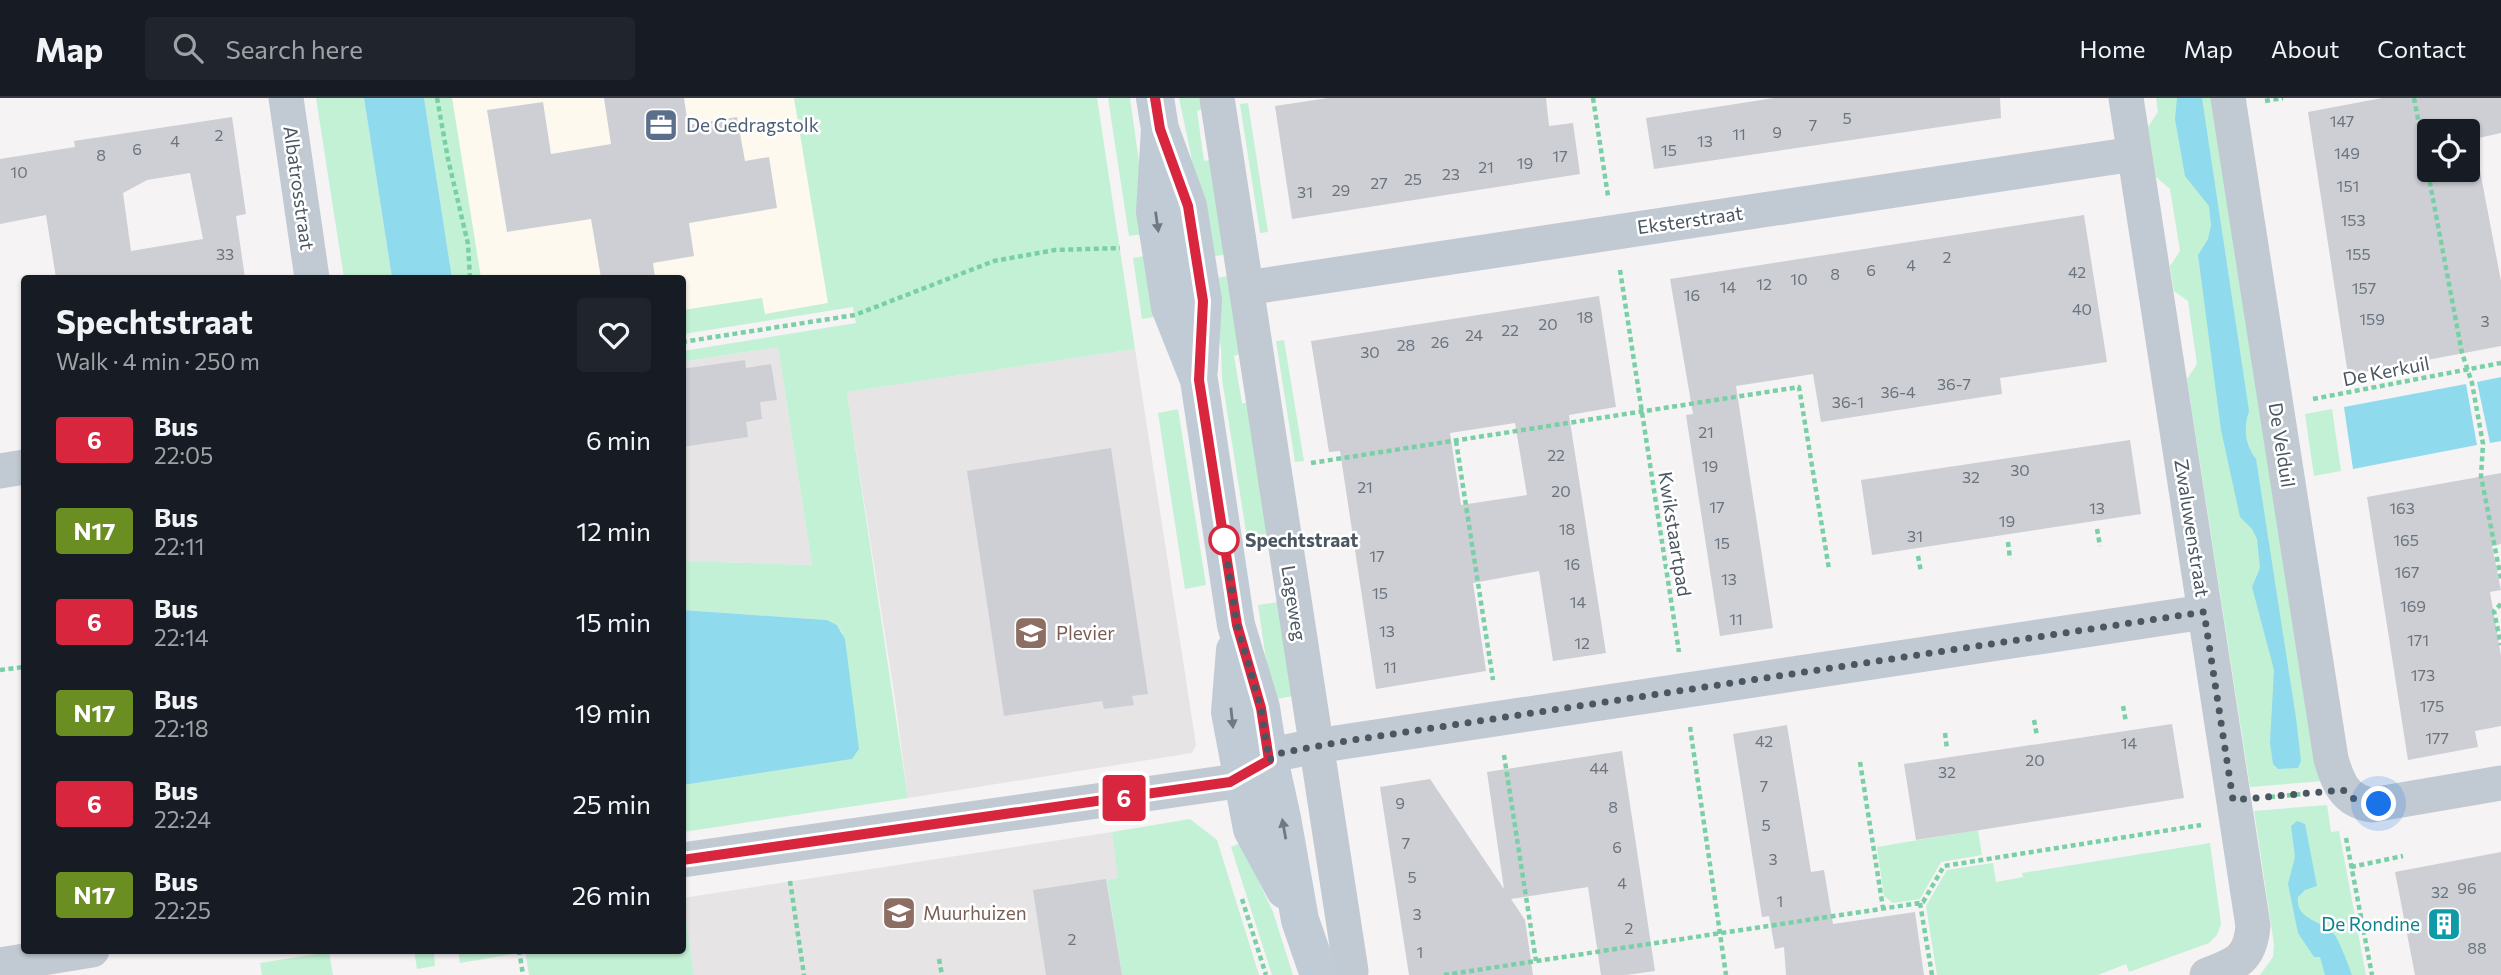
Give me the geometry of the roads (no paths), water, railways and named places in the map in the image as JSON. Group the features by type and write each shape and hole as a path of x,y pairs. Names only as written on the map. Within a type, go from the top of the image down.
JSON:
{"street":[{"name":"Albatrosstraat","path":"286,98 312,275"},
{"name":"Lageweg","path":"1217,98 1351,971 1339,975"},
{"name":"Zwaluwenstraat","path":"2126,98 2253,926 2246,955 2207,975"},
{"name":"De Velduil","path":"2228,98 2331,759 2337,779 2348,794 2372,805 2501,783"},
{"path":"1157,114 1188,206 1203,301 1199,380 1237,625 1261,708 1255,767 1282,818 1300,920 1319,975"},
{"name":"Eksterstraat","path":"1246,288 2134,154"},
{"path":"0,471 21,468"},
{"path":"686,859 1230,782 1281,753 1316,746 2204,612"},
{"path":"0,965 67,954"}],"water":[{"path":"364,98 424,98 452,275 392,275"},
{"path":"2177,98 2202,98 2249,411 2246,436 2256,459 2296,718 2301,761 2298,768 2278,769 2273,764 2270,743 2274,670 2252,587 2260,568 2257,539 2252,529 2240,517 2221,430 2198,255 2208,239 2211,225 2209,206 2185,176 2175,119"},
{"path":"2501,377 2501,441 2490,443 2477,382"},
{"path":"2466,384 2477,445 2353,469 2344,407"},
{"path":"686,610 827,620 837,625 845,639 859,749 852,759 686,785"},
{"path":"2297,821 2305,824 2317,886 2305,890 2298,897 2298,905 2305,915 2334,934 2352,975 2325,975 2320,957 2314,957 2298,933 2288,884 2295,857 2291,826"}],"place":[{"name":"De Gedragstolk","path":"661,125"},
{"name":"Spechtstraat","path":"1224,540"},
{"name":"Plevier","path":"1031,633"},
{"name":"Muurhuizen","path":"899,913"},
{"name":"De Rondine","path":"2444,924"}]}
